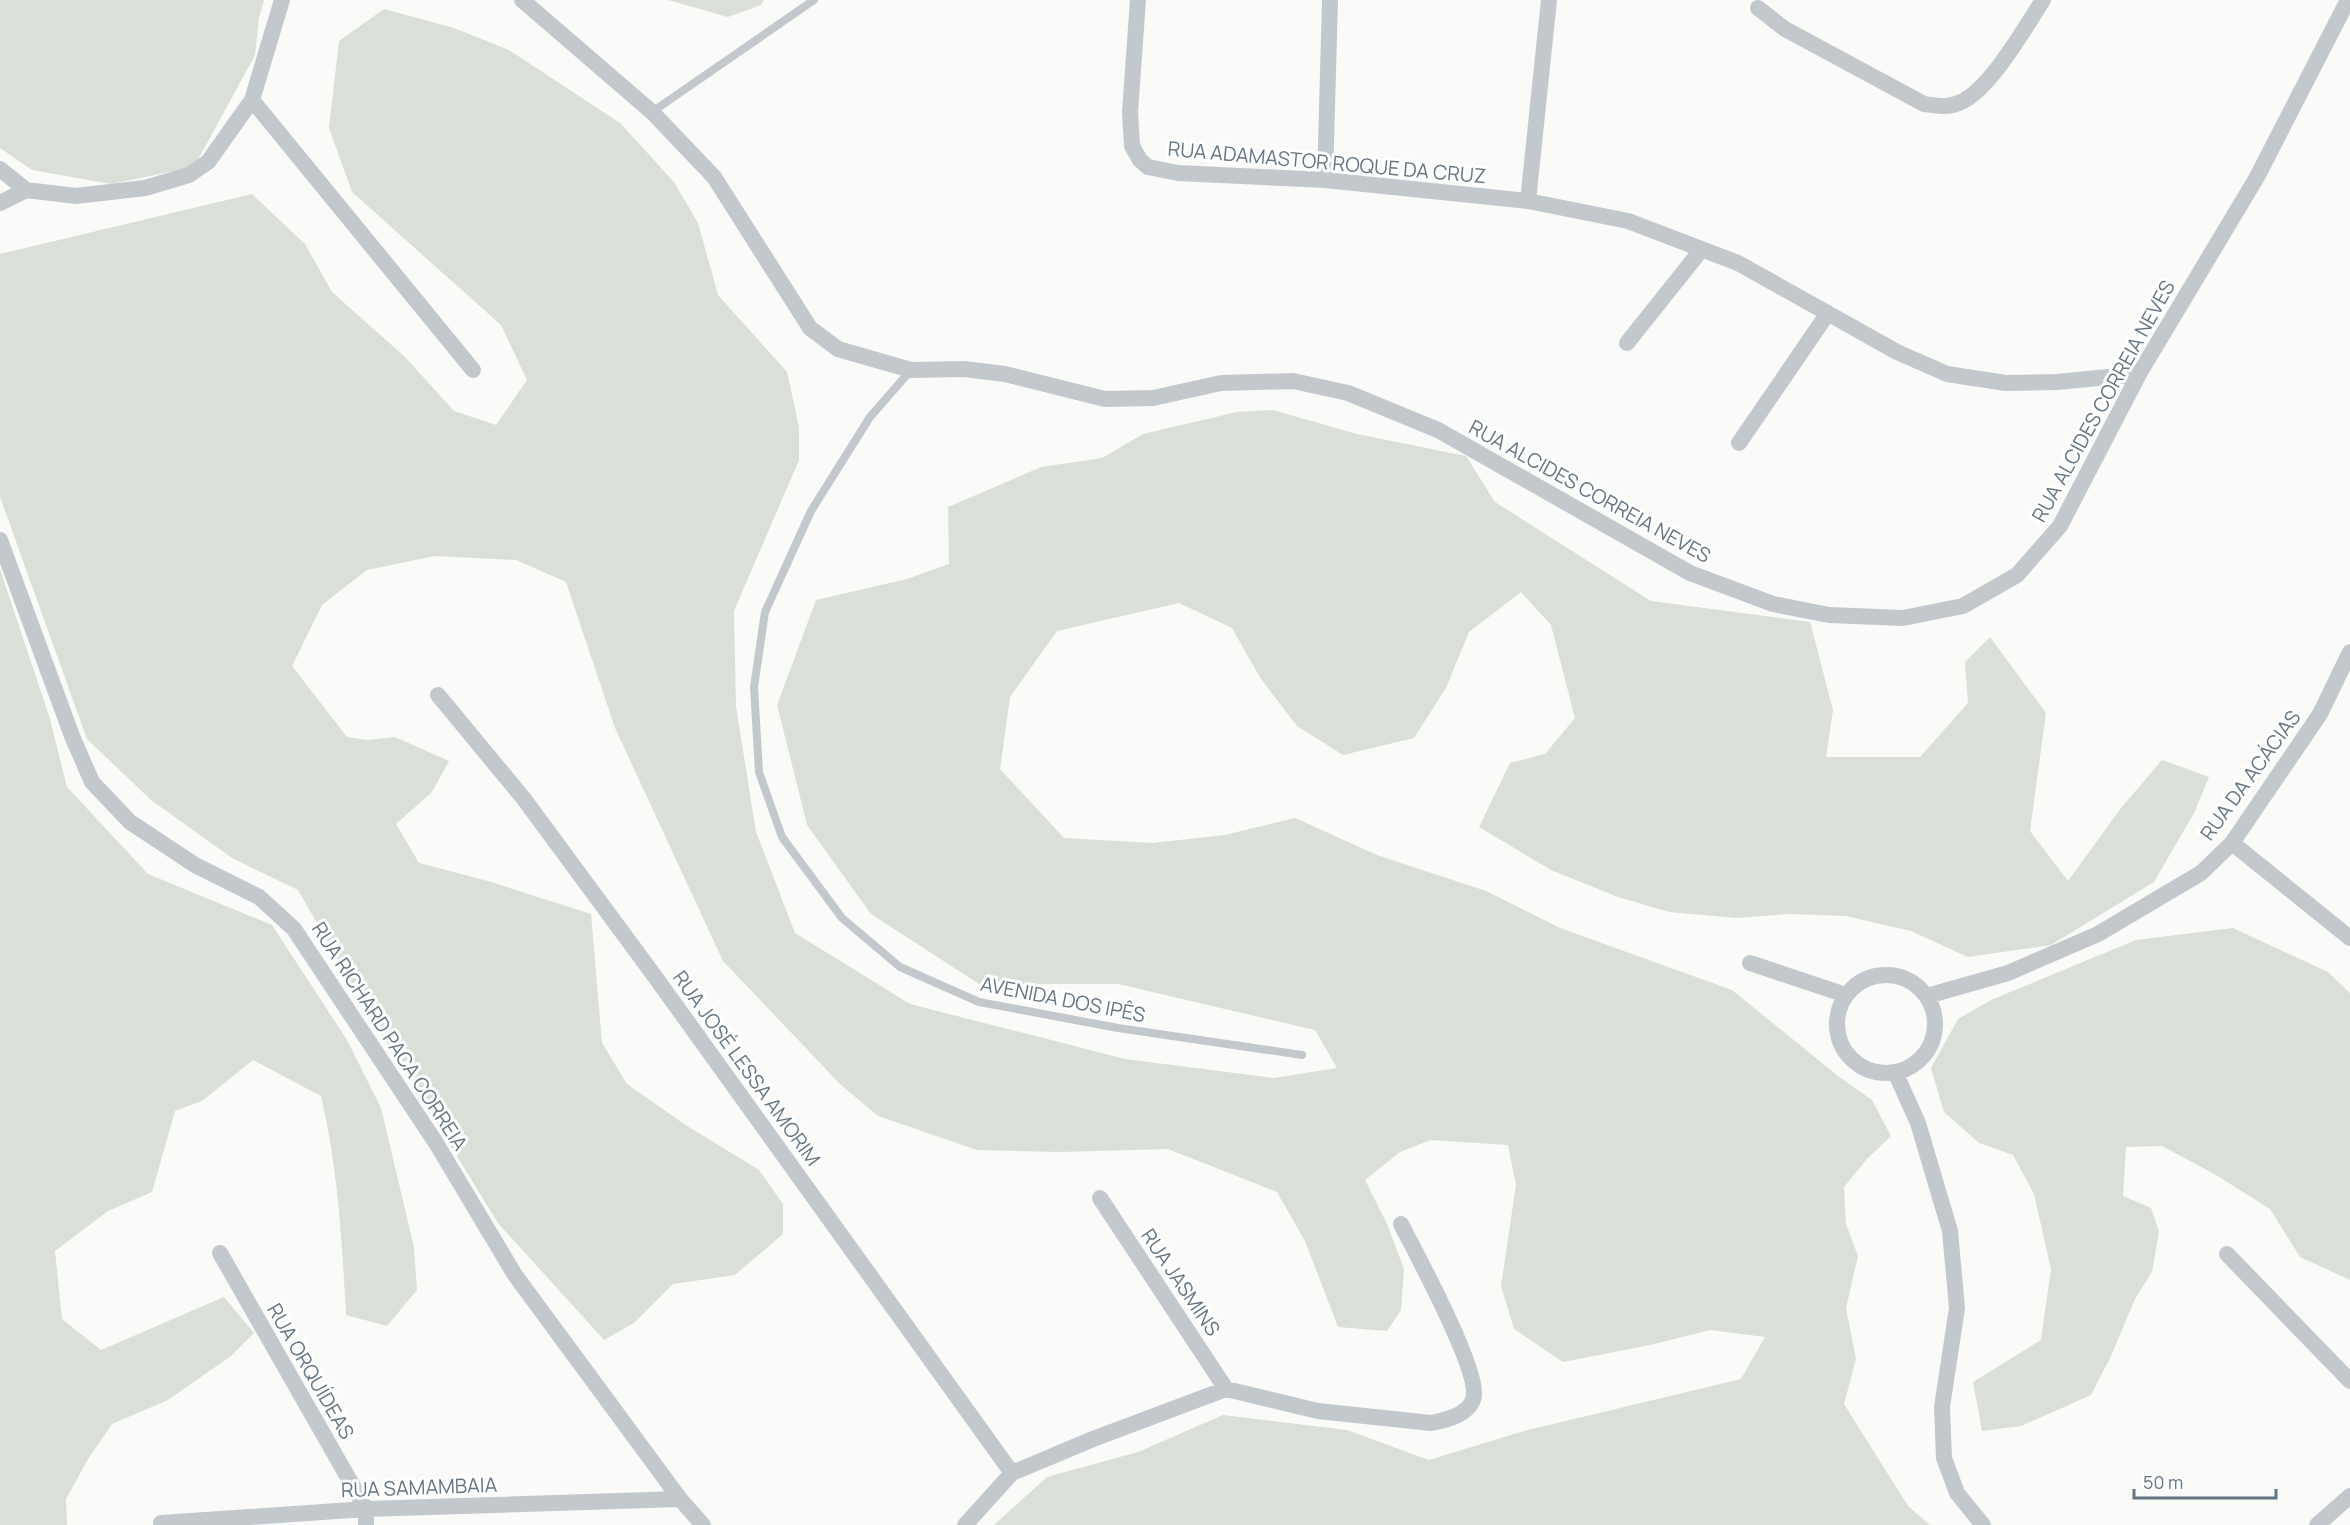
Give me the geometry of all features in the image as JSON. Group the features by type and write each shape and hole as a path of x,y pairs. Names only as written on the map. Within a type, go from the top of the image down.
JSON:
{"street":[{"path":"0,170 26,190 76,196 145,188 189,175 208,162 252,100 282,0"},
{"name":"RUA ALCIDES CORREIA NEVES","path":"522,0 652,112 714,177 810,328 838,349 910,370 964,369 1005,374 1105,399 1153,398 1221,383 1293,381 1348,393 1438,430 1610,530 1690,573 1773,604 1829,615 1903,618 1963,606 2018,576 2060,526 2139,374 2257,177 2348,0"},
{"name":"RUA ADAMASTOR ROQUE DA CRUZ","path":"1138,0 1130,112 1132,146 1140,160 1148,167 1178,173 1325,180 1528,201 1628,221 1738,263 1897,352 1947,374 2006,383 2057,382 2139,374"},
{"path":"1325,180 1330,0"},
{"path":"1528,201 1549,0"},
{"path":"1758,8 1785,29 1924,104 1945,107 1962,102 1980,89 2015,44 2043,0"},
{"path":"252,100 473,370"},
{"path":"0,203 26,190"},
{"path":"1627,343 1702,249"},
{"path":"1739,443 1828,314"},
{"name":"RUA RICHARD PACA CORREIA","path":"0,540 72,736 92,782 130,822 195,865 259,897 294,929 436,1143 515,1275 680,1499 703,1525"},
{"name":"RUA DA ACÁCIAS","path":"1927,996 2008,972 2098,934 2202,873 2232,843 2320,714 2350,652"},
{"name":"RUA JOSÉ LESSA AMORIM","path":"438,696 524,799 656,978 1012,1473"},
{"path":"2232,843 2350,938"},
{"path":"1750,963 1846,995"},
{"path":"1887,974 1902,977 1916,984 1927,996 1934,1011 1935,1026 1932,1042 1923,1056 1911,1066 1895,1072 1879,1072 1863,1067 1850,1057 1840,1043 1837,1027 1839,1010 1846,995 1857,984 1871,977 1887,974"},
{"path":"1895,1072 1918,1123 1950,1231 1957,1308 1942,1407 1944,1458 1957,1493 1983,1525"},
{"name":"RUA JASMINS","path":"1100,1198 1226,1389"},
{"path":"965,1525 1012,1473 1093,1439 1226,1389 1318,1411 1431,1423 1449,1419 1468,1409 1474,1396 1473,1378 1451,1326 1401,1224"},
{"name":"RUA ORQUÍDEAS","path":"220,1253 366,1517"},
{"path":"2227,1254 2350,1381"},
{"path":"2317,1525 2350,1496"},
{"name":"RUA SAMAMBAIA","path":"161,1523 366,1517 680,1499"}],"lane":[{"path":"652,112 814,0"},
{"name":"AVENIDA DOS IPÊS","path":"910,370 870,417 811,511 765,612 754,687 759,772 782,837 842,918 900,967 979,1002 1118,1028 1302,1055"}],"shaded area":[{"path":"0,0 264,0 259,18 255,55 194,167 111,184 32,170 0,148"},
{"path":"668,0 764,0 761,5 728,17"},
{"path":"384,9 454,28 509,50 620,123 674,182 698,223 718,295 787,372 799,427 799,460 734,611 736,706 756,832 795,933 910,1004 1125,1059 1274,1078 1337,1068 1315,1030 1118,984 979,984 871,914 807,825 777,705 816,600 907,579 949,564 948,507 1041,467 1102,458 1143,434 1237,412 1273,410 1357,434 1466,456 1495,502 1651,601 1810,622 1833,710 1826,757 1920,757 1968,703 1965,662 1990,637 2046,713 2030,831 2068,881 2121,808 2162,760 2209,777 2194,813 2154,882 2051,945 1968,957 1911,931 1846,916 1789,914 1737,918 1669,912 1618,897 1551,870 1479,827 1510,763 1545,754 1575,718 1551,625 1521,592 1469,632 1446,688 1414,738 1343,755 1297,726 1261,679 1232,628 1179,603 1057,631 1010,697 1000,769 1064,838 1152,843 1225,835 1295,818 1377,855 1486,891 1560,928 1732,990 1838,1076 1872,1100 1891,1136 1867,1159 1844,1187 1846,1224 1858,1256 1846,1308 1856,1359 1844,1404 1908,1506 1930,1525 994,1525 1047,1477 1138,1452 1223,1415 1347,1430 1429,1460 1524,1431 1741,1379 1765,1337 1710,1330 1650,1345 1563,1362 1514,1329 1501,1286 1516,1185 1508,1145 1431,1140 1400,1152 1365,1180 1387,1224 1404,1269 1401,1310 1387,1331 1338,1327 1305,1241 1277,1192 1168,1149 1060,1152 977,1150 878,1116 840,1084 723,961 615,728 566,582 516,560 435,556 367,570 322,605 292,666 347,737 368,740 395,737 449,761 432,792 396,824 419,863 488,881 591,914 602,1043 627,1084 684,1124 759,1170 783,1204 783,1234 735,1275 673,1284 634,1323 604,1340 498,1223 365,1007 298,890 232,858 151,800 87,739 0,497 0,254 252,194 305,244 332,292 405,357 454,411 496,425 527,380 501,325 352,192 329,128 339,41"},
{"path":"0,569 50,719 67,787 148,874 272,925 347,1040 381,1108 414,1247 417,1290 387,1326 346,1315 341,1232 332,1150 321,1096 253,1060 202,1101 175,1111 152,1192 108,1211 55,1251 62,1319 101,1350 224,1297 254,1333 231,1356 168,1400 112,1424 88,1459 66,1499 67,1525 0,1525"},
{"path":"2233,928 2328,972 2350,993 2350,1280 2300,1257 2270,1209 2216,1175 2162,1146 2126,1147 2123,1196 2151,1208 2159,1232 2152,1272 2135,1299 2111,1356 2091,1395 2021,1426 1982,1431 1973,1382 2041,1340 2051,1269 2034,1194 2013,1155 1979,1143 1944,1112 1931,1068 1958,1019 1991,1000 2136,940"}]}
